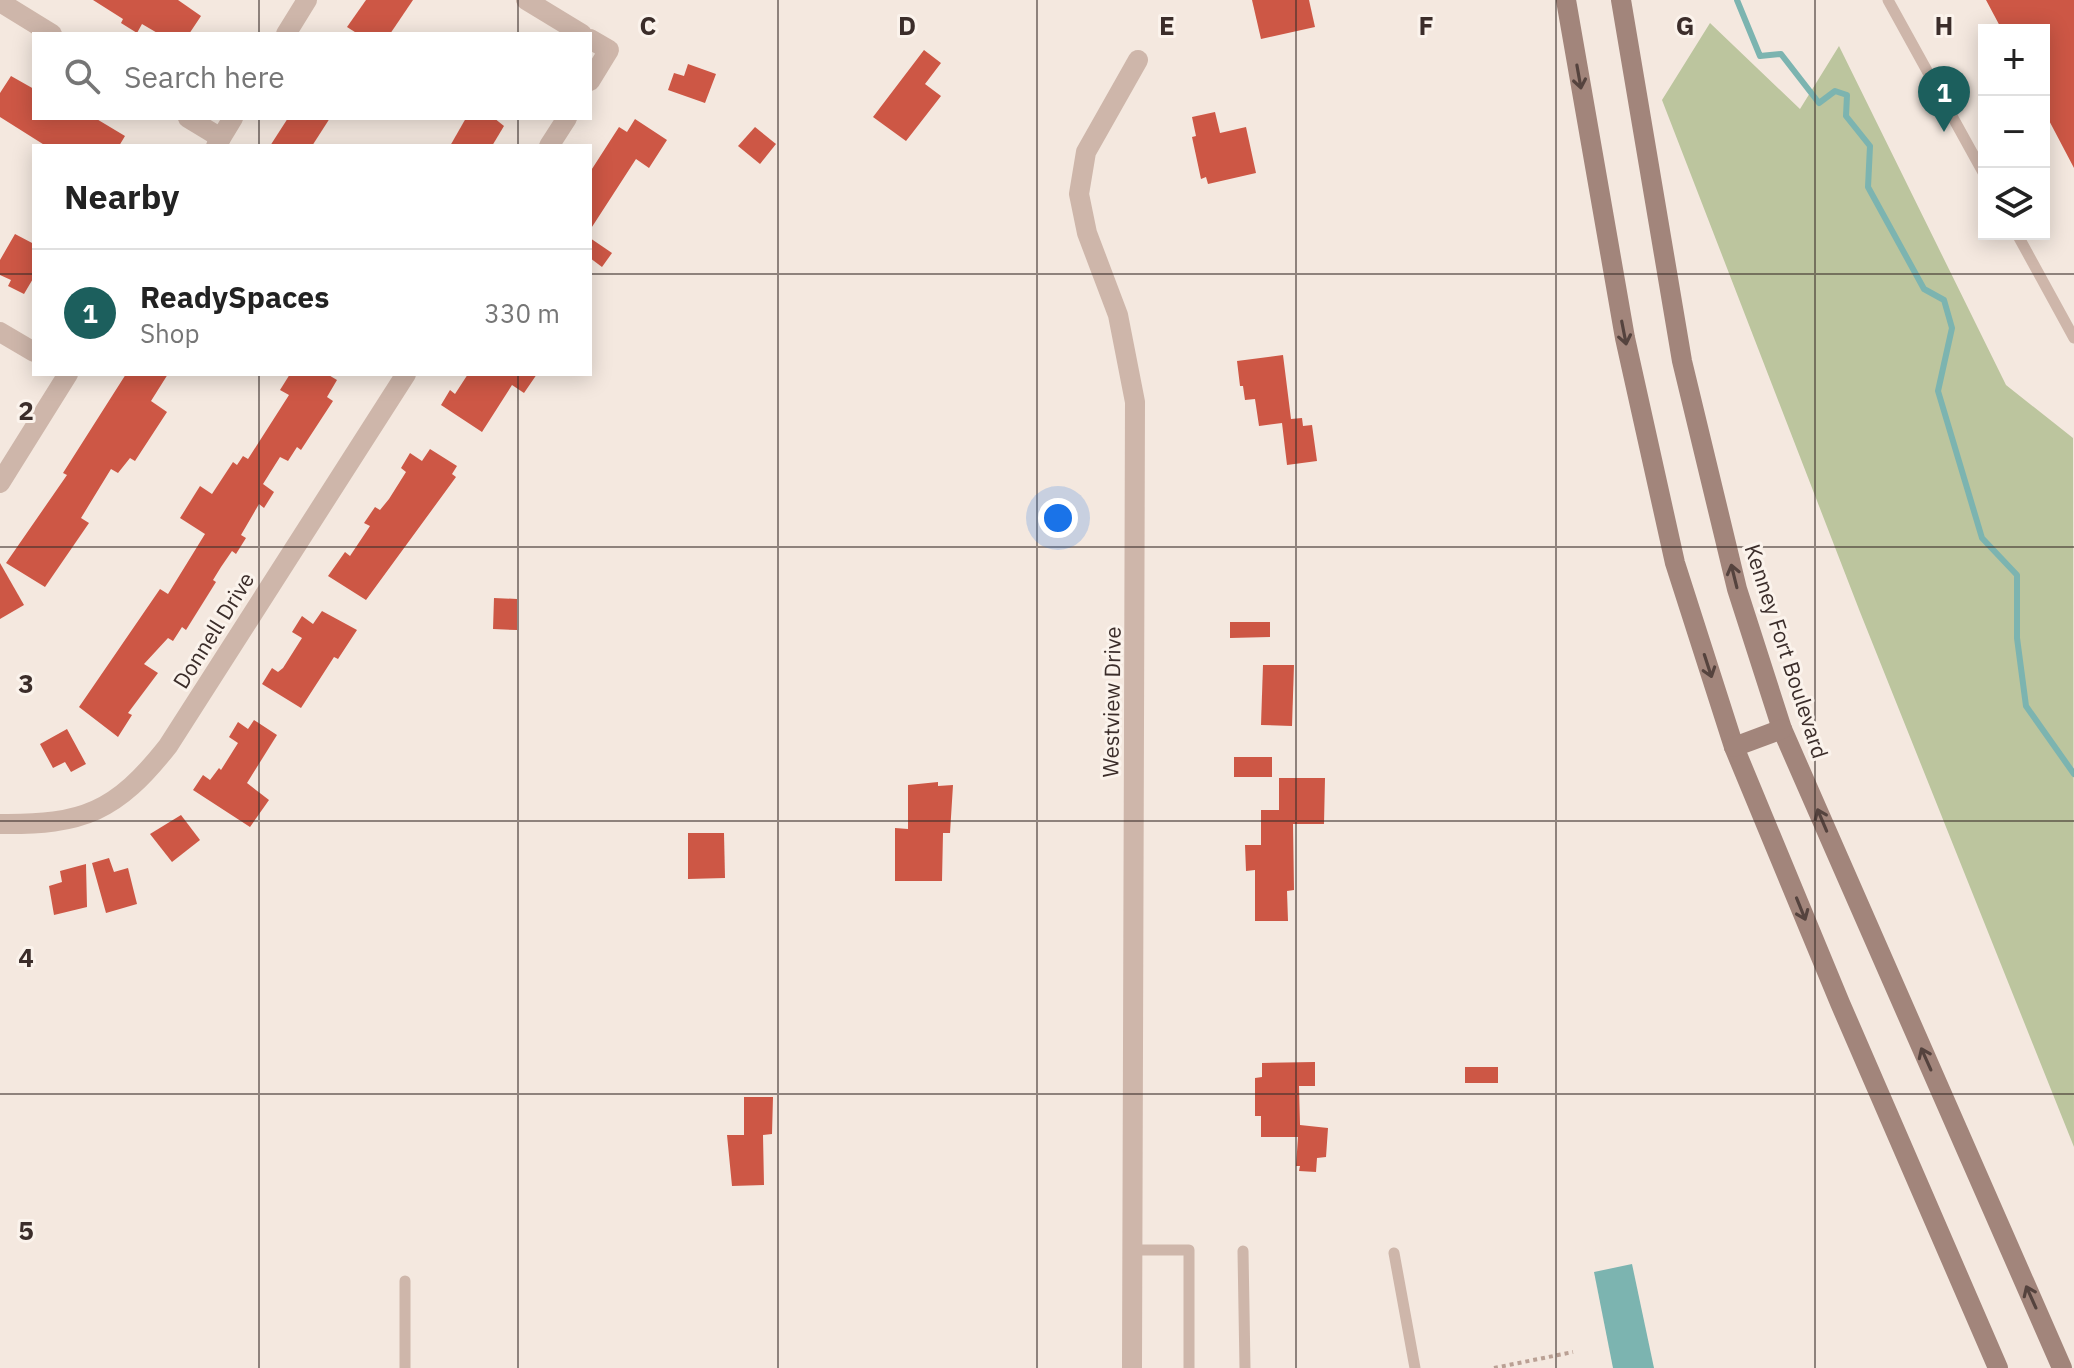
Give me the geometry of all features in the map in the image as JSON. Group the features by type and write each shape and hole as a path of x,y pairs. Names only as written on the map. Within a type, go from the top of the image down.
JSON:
{"main road":[{"path":"1566,0 1625,338 1672,548 1734,747 1846,1018 1998,1368"},
{"name":"Kenney Fort Boulevard","path":"1621,0 1682,361 1737,589 1782,729 2062,1368"},
{"path":"1734,747 1782,729"}],"street":[{"path":"287,32 307,0"},
{"path":"526,0 579,32"},
{"path":"0,2 49,32"},
{"path":"592,40 609,50 592,78"},
{"name":"Westview Drive","path":"1132,1368 1135,402 1118,315 1087,233 1079,194 1086,152 1138,60"},
{"path":"190,120 218,142 232,120"},
{"path":"550,144 566,120"},
{"path":"0,332 32,351"},
{"path":"0,483 67,376"},
{"name":"Donnell Drive","path":"0,824 48,825 87,815 118,800 143,777 168,746 405,376"}],"lane":[{"path":"1888,0 1981,168"},
{"path":"2020,240 2074,338"},
{"path":"1134,1250 1189,1250 1189,1368"},
{"path":"1243,1251 1245,1368"},
{"path":"1394,1253 1415,1368"},
{"path":"405,1281 405,1368"}],"path":[{"path":"1494,1368 1573,1352"}],"green space":[{"path":"1710,23 1800,109 1839,46 2006,385 2073,438 2074,1147 1860,612 1662,100"}],"water":[{"path":"1632,1264 1654,1368 1613,1368 1594,1272"}],"building":[{"path":"93,0 178,0 201,16 190,32 156,32 142,24 135,32 121,23 123,19"},
{"path":"366,0 413,0 391,32 355,32 347,27"},
{"path":"1252,0 1309,0 1315,27 1261,39"},
{"path":"1986,0 2074,0 2074,168 2050,122 2050,24 1999,24"},
{"path":"924,50 941,63 925,84 941,96 906,141 873,117"},
{"path":"688,64 716,74 705,103 668,90 674,73 684,76"},
{"path":"11,76 32,88 32,120 98,120 125,136 120,144 43,144 0,117 0,93"},
{"path":"1215,112 1220,133 1246,127 1256,173 1208,184 1206,177 1201,179 1192,137 1196,136 1192,117"},
{"path":"635,119 667,140 649,168 636,159 592,227 592,169 619,127 627,132"},
{"path":"287,120 329,120 313,144 271,144"},
{"path":"465,120 496,120 504,126 493,144 451,144"},
{"path":"755,127 776,144 760,164 738,146"},
{"path":"15,234 32,243 32,280 24,294 8,286 11,280 0,275 0,260"},
{"path":"592,239 612,253 602,267 592,260"},
{"path":"1283,355 1291,419 1302,418 1303,426 1312,425 1317,461 1287,465 1282,423 1259,426 1255,399 1245,400 1243,386 1240,386 1237,361"},
{"path":"125,376 167,376 151,401 167,412 135,461 130,458 118,473 111,469 81,518 89,523 45,587 6,563 67,475 63,473"},
{"path":"289,376 330,376 337,380 327,397 333,401 301,450 297,447 288,461 280,457 263,484 274,492 264,508 259,504 241,535 246,538 236,554 232,551 221,567 213,580 216,582 186,630 182,627 173,641 168,638 144,664 158,673 128,713 132,715 118,737 79,707 160,589 168,594 205,534 180,518 200,486 212,494 233,462 237,465 243,456 248,459 289,395 280,390"},
{"path":"467,376 536,376 524,393 512,385 482,432 441,405 450,390 455,394"},
{"path":"430,449 457,466 452,474 456,477 366,600 328,576 345,552 350,556 370,526 364,523 375,507 380,510 389,499 406,472 401,468 410,453 422,461"},
{"path":"0,563 24,605 0,619"},
{"path":"494,598 517,599 517,630 493,629"},
{"path":"322,611 357,630 338,659 334,657 301,708 262,684 272,668 278,672 283,668 302,638 292,632 302,616 313,624"},
{"path":"1230,622 1270,622 1270,637 1230,638"},
{"path":"1263,665 1294,665 1292,726 1261,725"},
{"path":"254,720 277,735 247,783 269,800 250,827 193,790 203,775 210,780 219,768 221,770 238,743 229,737 238,722 248,729"},
{"path":"67,729 86,764 71,772 65,762 53,768 40,744"},
{"path":"1234,757 1272,757 1272,777 1234,777"},
{"path":"1279,778 1325,778 1324,824 1293,824 1294,890 1287,891 1288,921 1255,921 1255,870 1246,871 1245,845 1261,845 1261,810 1279,810"},
{"path":"938,782 938,786 953,785 950,833 943,833 942,881 895,881 895,828 908,829 908,785"},
{"path":"181,815 200,840 172,862 150,834"},
{"path":"688,833 724,833 725,878 688,879"},
{"path":"109,858 114,872 128,868 137,904 106,913 92,863"},
{"path":"86,864 87,907 54,915 49,886 62,882 60,871"},
{"path":"1315,1062 1315,1086 1299,1086 1300,1125 1328,1128 1326,1157 1317,1158 1316,1172 1299,1171 1300,1166 1296,1166 1298,1137 1261,1137 1261,1116 1255,1116 1255,1078 1262,1077 1262,1063"},
{"path":"1465,1067 1498,1067 1498,1083 1465,1083"},
{"path":"744,1097 773,1097 772,1134 763,1135 764,1185 732,1186 727,1135 744,1135"}],"waterway":[{"path":"1737,0 1760,56 1781,54 1819,103 1835,91 1847,95 1846,116 1870,146 1868,187 1924,289 1944,300 1952,328 1938,391 1982,538 2017,575 2017,638 2026,706 2074,774"}],"place":[{"name":"ReadySpaces","path":"1944,132"}]}
